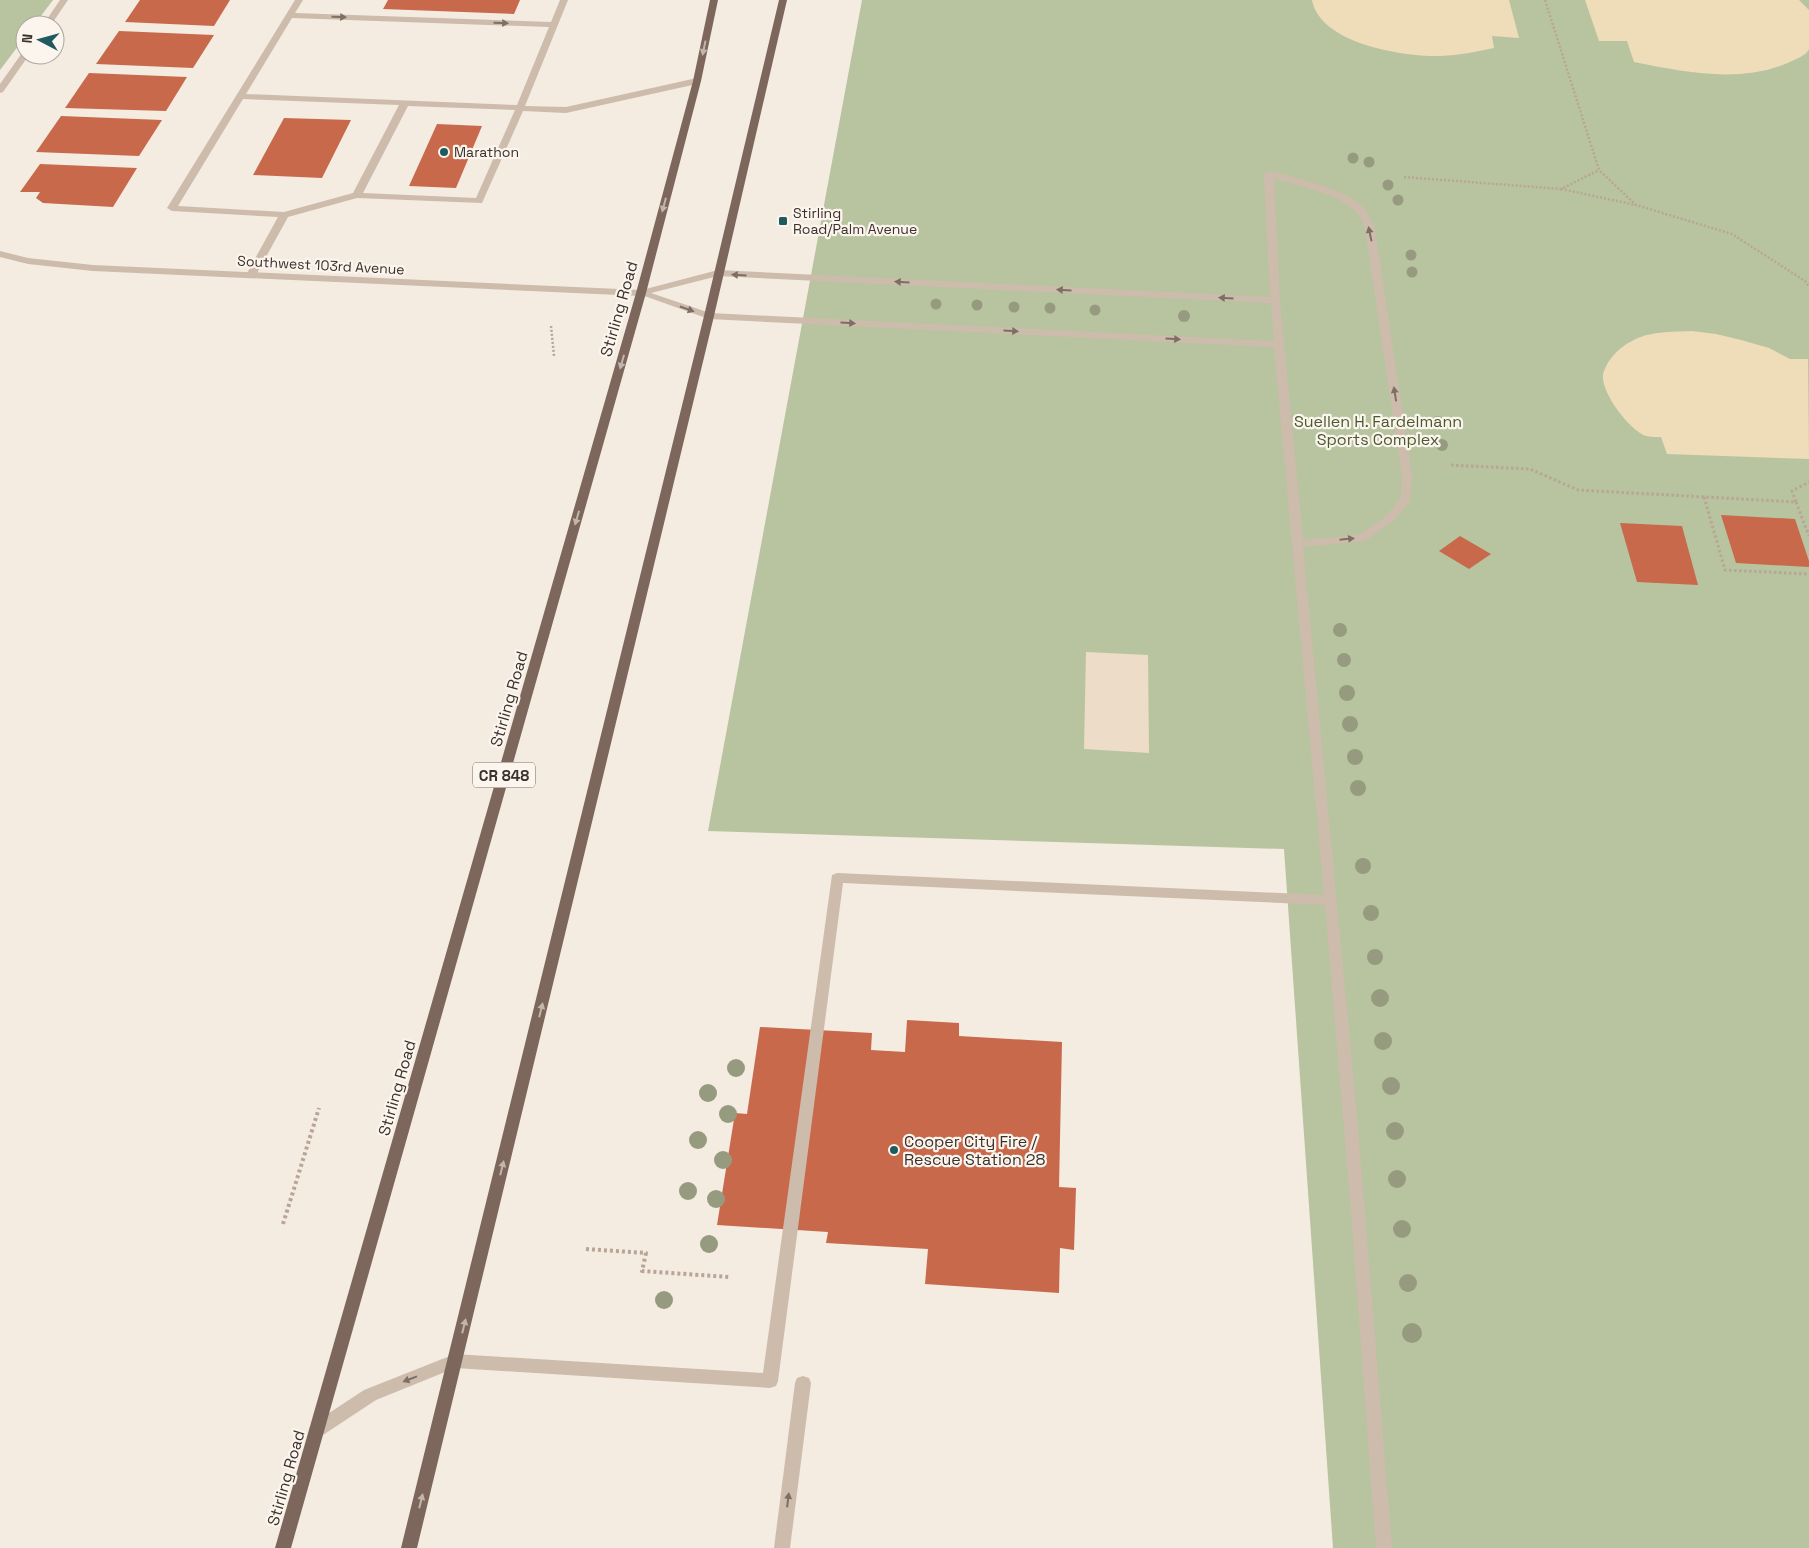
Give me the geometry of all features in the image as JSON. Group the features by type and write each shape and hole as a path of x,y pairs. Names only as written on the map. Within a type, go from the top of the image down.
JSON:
{"main road":[{"name":"Stirling Road","path":"283,1548 641,293 697,81 714,0"},
{"path":"409,1548 709,316 783,0"}],"street":[{"path":"54,15 64,0"},
{"path":"299,0 172,208 284,214 357,194 479,201 520,108 564,0"},
{"path":"290,15 554,25"},
{"path":"0,90 18,65"},
{"path":"240,96 566,110 697,81"},
{"path":"357,194 406,103"},
{"path":"1298,544 1361,538 1389,519 1406,499 1407,476 1370,229 1366,219 1360,210 1328,193 1269,174 1278,344 1331,900 1384,1548"},
{"path":"251,276 284,214"},
{"name":"Southwest 103rd Avenue","path":"0,254 28,261 93,268 641,293"},
{"path":"641,293 718,274 1275,300"},
{"path":"641,293 709,316 1278,344"},
{"path":"317,1430 370,1395 455,1361 770,1381 837,878 1331,900"},
{"path":"782,1548 803,1383"}],"path":[{"path":"1546,0 1599,170 1636,206"},
{"path":"1561,189 1599,170"},
{"path":"1404,177 1561,189 1636,206 1732,234 1805,281 1809,287"},
{"path":"551,326 554,356"},
{"path":"1451,464 1530,469 1578,490 1796,502"},
{"path":"1809,482 1792,491 1809,536"},
{"path":"1704,497 1725,570 1809,574"},
{"path":"284,1224 319,1108"},
{"path":"586,1249 646,1253 642,1271 729,1277"}],"green space":[{"path":"0,0 53,0 42,15 15,15 15,50 0,70"},
{"name":"Suellen H. Fardelmann Sports Complex","path":"862,0 1809,0 1809,1548 1333,1548 1284,849 708,831"}],"sand":[{"path":"1312,0 1509,0 1519,38 1492,36 1494,48 1448,56 1406,54 1366,45 1347,37 1330,27 1318,15"},
{"path":"1585,0 1799,0 1809,10 1809,49 1806,53 1790,62 1752,73 1713,74 1634,62 1627,41 1599,41"},
{"path":"1692,331 1716,334 1769,348 1790,359 1808,359 1809,459 1667,454 1661,437 1646,436 1632,427 1612,401 1604,383 1603,375 1610,360 1622,347 1646,335"}],"shaded area":[{"path":"1086,652 1148,655 1149,753 1084,749"}],"building":[{"path":"140,0 230,0 214,26 125,22"},
{"path":"388,0 520,0 514,14 383,9"},
{"path":"119,31 214,35 193,68 96,64"},
{"path":"89,73 187,77 166,111 65,108"},
{"path":"61,116 162,120 139,156 36,152"},
{"path":"284,118 351,120 322,178 253,175"},
{"path":"437,124 482,126 456,188 409,186"},
{"path":"40,164 137,168 113,207 43,203 36,198 40,192 20,192"},
{"path":"1721,515 1795,519 1809,561 1809,567 1736,563"},
{"path":"1620,523 1682,526 1698,585 1637,582"},
{"path":"1460,536 1491,554 1469,569 1439,551"},
{"name":"Cooper City Fire / Rescue Station 28","path":"907,1020 959,1023 959,1036 1062,1042 1059,1187 1076,1188 1074,1250 1060,1248 1059,1293 925,1284 928,1249 826,1243 828,1232 717,1225 735,1113 747,1114 760,1027 872,1033 871,1050 905,1052"}],"place":[{"name":"Marathon","path":"444,152"},
{"name":"Stirling Road/Palm Avenue","path":"783,221"},
{"name":"Cooper City Fire / Rescue Station 28","path":"894,1150"}]}
